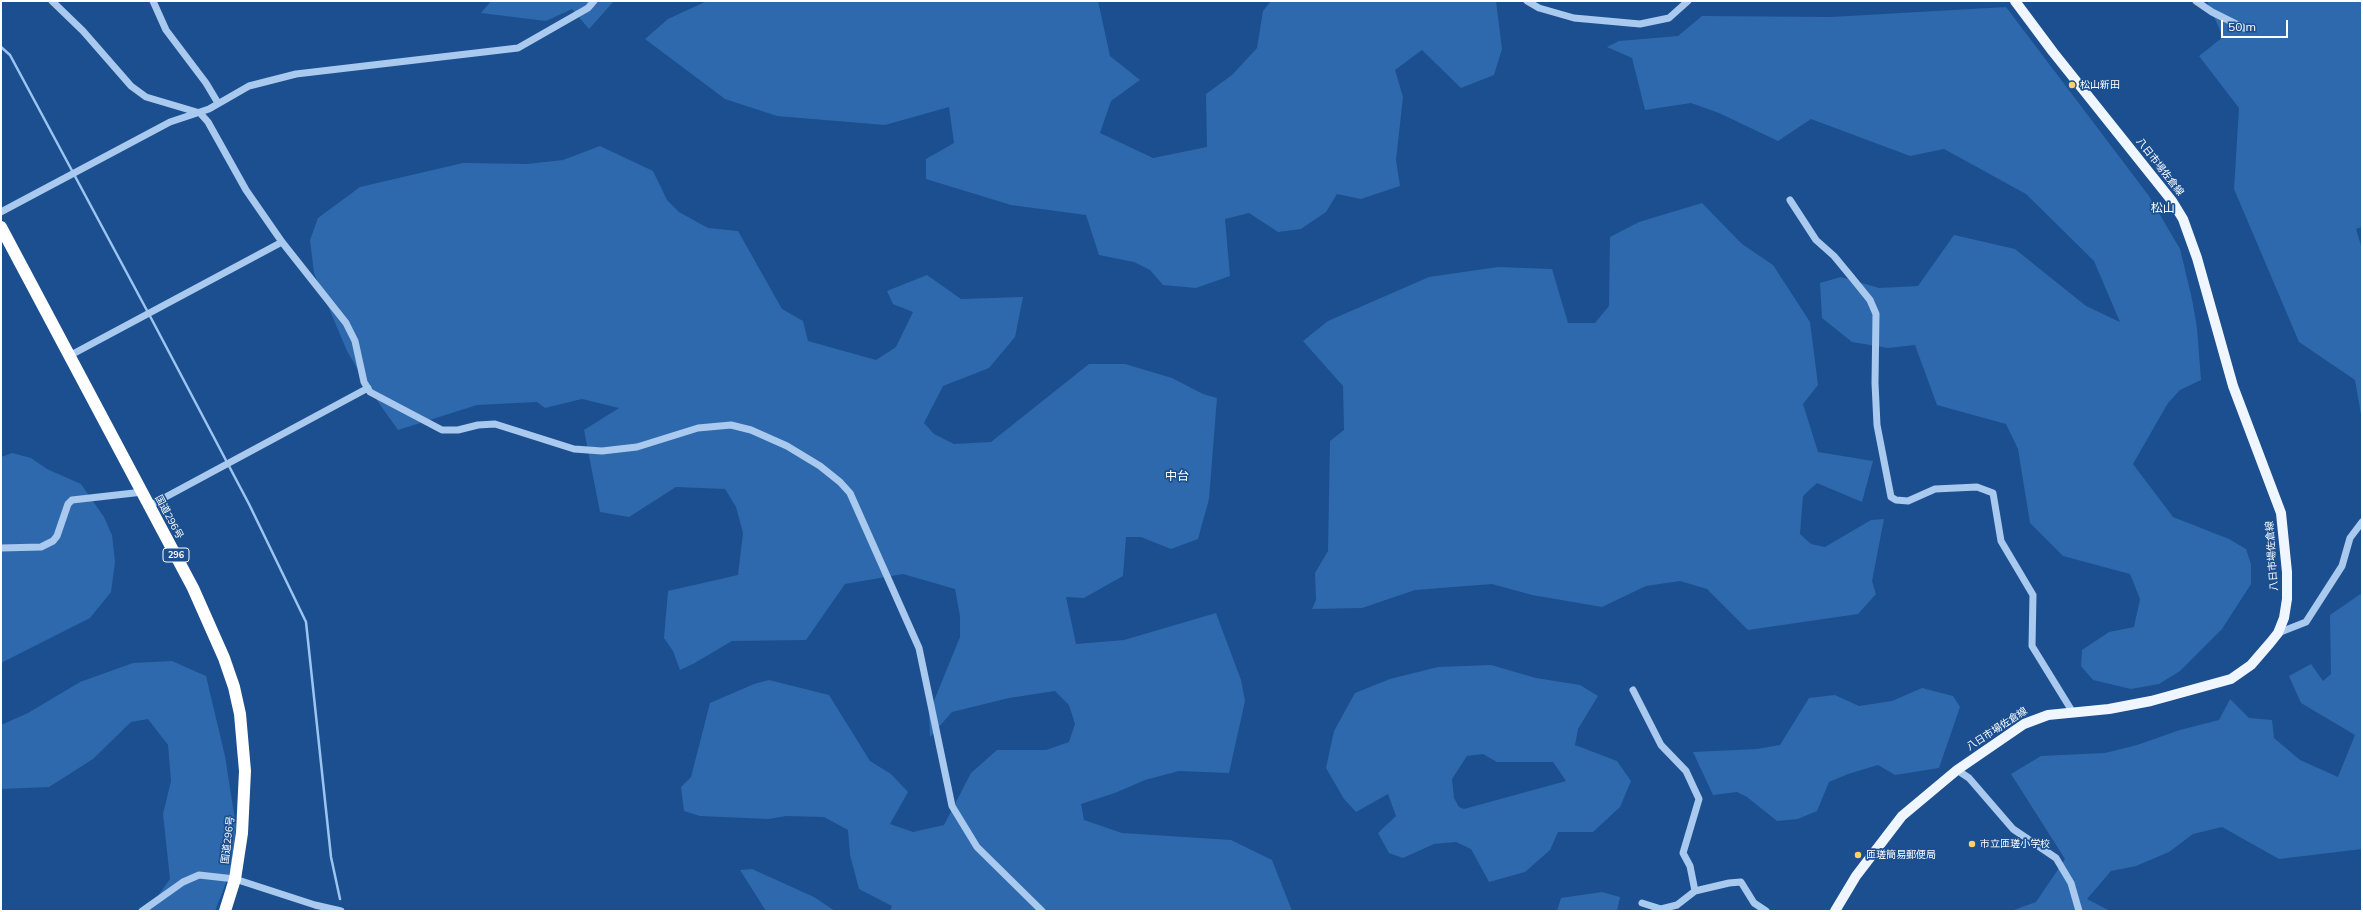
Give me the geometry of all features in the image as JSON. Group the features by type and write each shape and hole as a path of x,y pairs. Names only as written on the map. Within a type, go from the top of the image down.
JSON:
{"highway":[{"name":"国道296号","path":"1,226 69,356 143,492 209,623 224,658 240,714 246,771 242,833 235,878 225,911"}],"main road":[{"name":"八日市場佐倉線","path":"1835,911 1856,876 1902,816 1957,770 2028,722 2048,714 2130,706 2220,683 2238,675 2251,665 2278,633 2284,618 2287,599 2284,534 2281,513 2233,386 2197,258 2184,219 2172,201 2053,52 2015,1"}],"street":[{"path":"52,1 83,31 136,90 146,97 200,113 208,122 246,190 282,242 346,323 355,341 364,382 370,392 442,430 458,430 478,424 495,424 574,449 602,451 637,447 698,428 731,425 751,430 787,446 820,466 850,493 919,648 952,806 977,847 1042,911"},
{"path":"153,1 166,30 202,76 218,103"},
{"path":"1,212 170,122 200,113 249,86 296,74 518,48 588,8 594,1"},
{"path":"1527,1 1539,8 1574,18 1640,24 1669,18 1688,1"},
{"path":"2196,1 2212,12 2244,28"},
{"path":"1790,200 1816,240 1834,256 1870,300 1876,314 1875,383 1877,425 1891,497 1896,500 1908,501 1936,489 1942,488 1977,487 1993,493 2001,541 2033,595 2032,646 2072,711"},
{"path":"69,356 282,242"},
{"path":"149,506 368,388"},
{"path":"1,548 41,547 53,541 57,536 65,510 72,500 143,492"},
{"path":"2278,633 2306,622 2342,566 2350,538 2362,522"},
{"path":"1632,690 1661,745 1686,772 1699,799 1683,853 1690,866 1695,891"},
{"path":"1957,770 1969,778 2013,828 2056,858 2071,883 2079,911"},
{"path":"142,911 183,882 199,875 235,878 315,905 341,911"},
{"path":"1642,903 1661,909 1677,905 1695,891 1729,882 1741,882 1754,904 1766,911"}],"shaded area":[{"path":"491,1 614,1 589,29 572,9 546,21 481,13"},
{"path":"707,1 1098,1 1110,56 1140,80 1111,101 1100,133 1153,158 1207,147 1206,94 1232,75 1257,48 1263,11 1271,1 1496,1 1502,49 1494,75 1461,88 1422,50 1395,70 1403,97 1396,160 1400,186 1361,199 1337,194 1326,212 1301,229 1278,232 1249,213 1225,219 1230,276 1196,288 1163,285 1150,270 1134,262 1099,255 1086,215 1011,205 926,179 926,159 954,143 949,107 885,125 777,116 725,99 645,39 668,19"},
{"path":"2207,1 2362,1 2362,227 2356,229 2362,249 2362,420 2355,380 2299,342 2234,189 2239,108 2199,56 2223,37"},
{"path":"2006,7 2149,196 2180,249 2192,299 2197,328 2201,380 2180,390 2168,403 2133,464 2173,517 2229,539 2246,549 2251,564 2251,584 2222,629 2180,671 2159,684 2131,689 2093,680 2081,666 2082,650 2109,632 2134,627 2140,599 2130,574 2063,556 2030,523 2018,449 2006,424 1937,405 1915,345 1888,348 1852,342 1822,318 1820,283 1841,277 1879,288 1918,286 1954,235 2015,249 2086,306 2120,322 2094,261 2026,194 1944,149 1910,156 1811,119 1778,141 1719,113 1691,103 1645,110 1632,58 1607,47 1619,41 1678,36 1702,16 1831,17"},
{"path":"600,146 653,171 667,200 679,212 708,228 738,231 782,309 803,321 808,341 876,360 896,347 913,312 893,304 887,291 927,275 961,299 1023,297 1015,337 989,368 943,386 924,423 934,434 954,444 991,442 1089,364 1125,364 1172,378 1203,394 1217,398 1209,499 1198,539 1171,549 1141,537 1126,537 1123,576 1084,598 1066,597 1076,644 1124,640 1216,613 1241,680 1245,701 1229,773 1179,771 1145,780 1115,793 1081,804 1084,820 1122,833 1231,840 1272,860 1292,911 890,911 892,906 859,889 850,855 848,830 824,817 786,816 769,819 700,816 684,811 681,787 691,777 710,703 754,684 769,680 829,695 870,761 891,774 908,792 890,824 913,832 944,825 971,773 997,750 1046,750 1069,742 1075,724 1069,705 1055,691 1009,698 952,712 930,737 929,713 960,637 960,616 955,589 903,574 845,584 806,640 732,641 680,670 673,651 664,638 668,591 738,575 743,533 736,507 725,489 676,487 629,517 600,512 584,430 619,408 582,399 545,408 537,402 477,405 398,430 371,392 347,351 314,273 310,240 318,218 360,187 463,163 527,164 563,160"},
{"path":"1702,203 1742,244 1773,265 1810,322 1818,385 1803,404 1818,452 1873,461 1862,502 1817,483 1803,496 1800,534 1811,544 1825,547 1871,520 1884,519 1872,581 1876,594 1858,614 1748,630 1707,589 1680,581 1646,586 1602,607 1532,595 1492,584 1415,590 1362,608 1312,609 1316,600 1315,573 1328,551 1330,441 1344,430 1343,386 1303,341 1328,321 1429,277 1498,267 1552,269 1568,323 1595,323 1609,306 1610,237 1639,222"},
{"path":"12,453 31,458 47,469 81,484 104,517 112,535 115,562 111,592 90,618 1,663 1,457"},
{"path":"2362,593 2362,849 2279,859 2222,827 2193,834 2169,852 2136,866 2111,871 2087,899 2110,911 2011,911 2036,902 2065,859 2011,774 2041,756 2105,753 2137,745 2180,730 2219,720 2230,699 2249,718 2272,720 2274,738 2300,760 2338,777 2355,735 2301,703 2289,676 2311,664 2323,681 2331,674 2330,615"},
{"path":"172,661 206,676 225,756 236,827 231,870 215,911 147,911 170,879 163,814 171,781 168,745 148,719 131,722 93,759 49,787 1,789 1,725 28,713 80,682 133,663"},
{"path":"1491,665 1536,678 1580,685 1598,696 1578,729 1575,745 1617,761 1631,781 1620,807 1593,832 1558,832 1550,850 1525,872 1489,882 1471,849 1456,842 1434,844 1403,858 1389,853 1378,833 1396,816 1388,794 1356,812 1344,799 1326,768 1334,731 1355,693 1390,679 1438,667","holes":["1483,754 1497,762 1553,762 1566,781 1464,809 1459,807 1454,798 1452,779 1467,756"]},
{"path":"1922,688 1953,696 1960,707 1939,768 1895,775 1878,765 1848,774 1829,782 1817,811 1798,819 1777,821 1747,797 1737,792 1713,795 1693,752 1757,749 1780,745 1809,698 1835,695 1859,706 1892,701"},
{"path":"752,869 814,897 835,911 766,911 740,870"},
{"path":"1602,892 1620,897 1617,911 1557,911 1561,898"}],"waterway":[{"path":"1,47 10,55 151,318 249,504 306,622 331,857 340,899"}],"place":[{"name":"松山新田","path":"2072,85"},
{"name":"市立匝瑳小学校","path":"1972,844"},
{"name":"匝瑳簡易郵便局","path":"1858,855"}],"district":[{"name":"松山","path":"2163,208"},
{"name":"中台","path":"1177,476"}]}
